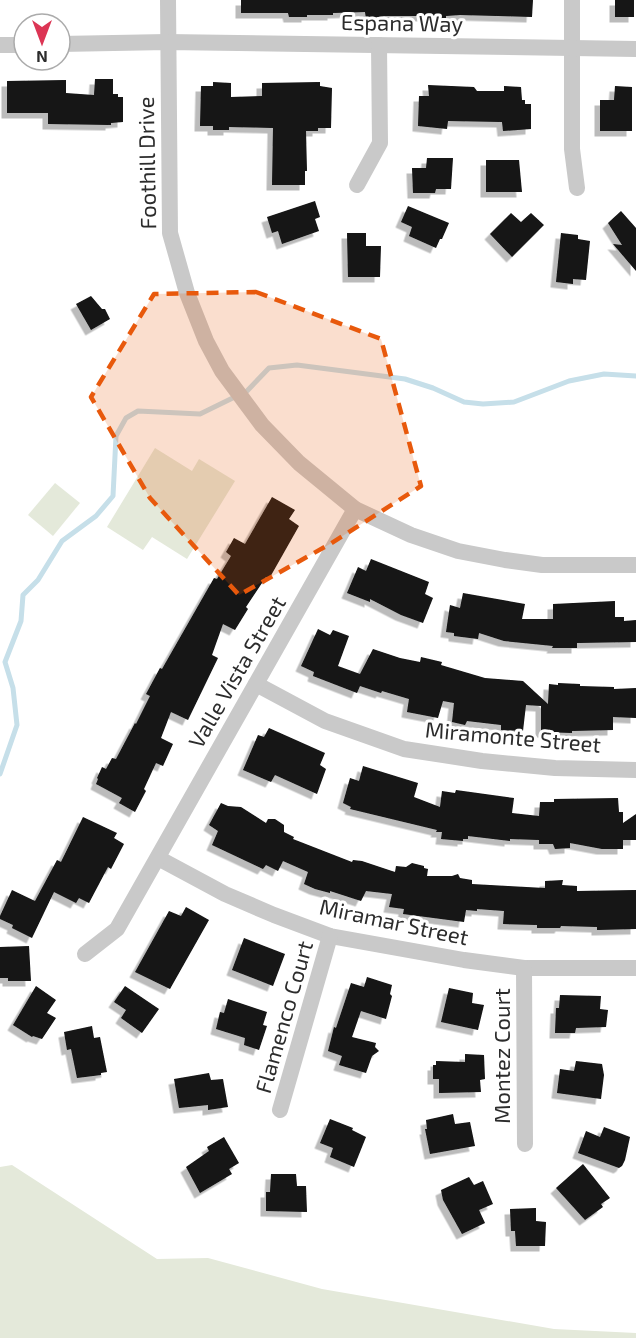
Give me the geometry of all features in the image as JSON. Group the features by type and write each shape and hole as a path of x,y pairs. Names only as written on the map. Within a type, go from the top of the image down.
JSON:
{"street":[{"name":"Foothill Drive","path":"168,0 170,233 197,320 222,371 262,425 298,462 356,509 411,535 458,551 542,565 636,565"},
{"path":"572,0 572,149 577,188"},
{"name":"Espana Way","path":"72,44 167,42 636,49"},
{"path":"357,185 380,143 379,45"},
{"name":"Valle Vista Street","path":"85,954 117,929 356,509"},
{"name":"Miramonte Street","path":"256,684 325,721 404,749 482,761 555,768 636,770"},
{"name":"Miramar Street","path":"158,858 225,894 330,936 464,960 524,968 636,968"},
{"name":"Flamenco Court","path":"280,1110 330,936"},
{"name":"Montez Court","path":"524,968 525,1144"}],"highlighted area":[{"path":"256,292 381,339 421,486 330,544 239,595 150,498 91,397 154,294"}],"shaded area":[{"path":"155,448 192,471 199,459 235,481 187,559 152,537 143,550 107,527"},
{"path":"55,483 80,503 53,536 28,515"},
{"path":"12,1165 157,1259 208,1258 322,1289 554,1329 636,1333 636,1338 0,1338 0,1167"}],"building":[{"path":"241,0 533,0 532,17 460,15 446,16 446,19 428,19 428,16 384,16 366,19 365,12 307,15 307,17 289,17 288,13 241,13"},
{"path":"615,0 634,0 634,17 615,17"},
{"path":"95,79 113,79 113,94 123,97 123,122 111,123 111,125 48,124 48,113 7,113 7,81 66,80 66,93 94,95"},
{"path":"213,82 231,83 231,97 262,96 262,83 320,82 320,86 332,88 331,128 306,131 305,185 272,185 273,128 229,127 229,130 213,130 213,126 200,126 201,86 213,86"},
{"path":"428,85 474,87 477,91 504,91 504,86 521,87 522,100 525,100 525,104 531,104 531,129 503,131 502,122 448,121 447,129 418,126 419,96 429,96"},
{"path":"615,86 632,87 632,131 600,131 600,100 614,100"},
{"path":"427,158 453,158 451,189 436,189 435,193 413,193 412,168 426,168"},
{"path":"486,160 519,160 522,192 486,192"},
{"path":"315,201 320,217 315,219 319,231 282,244 278,231 272,233 267,217"},
{"path":"408,206 449,223 436,248 409,236 412,227 401,222"},
{"path":"621,211 636,228 636,271 613,244 622,245 608,223"},
{"path":"511,213 521,222 531,213 544,225 512,257 490,234"},
{"path":"347,233 366,233 366,246 381,246 380,277 348,277"},
{"path":"561,233 578,235 578,239 590,241 586,280 573,279 573,284 556,282"},
{"path":"91,296 102,309 105,309 110,319 91,330 76,304"},
{"path":"272,497 295,510 289,519 299,526 269,579 266,577 246,607 248,609 235,630 223,624 212,655 218,658 188,720 171,712 161,738 173,744 163,766 156,763 144,789 146,791 135,812 119,803 122,798 96,784 97,778 102,767 106,769 112,758 116,759 136,724 150,696 146,694 160,668 162,669 214,578 217,579 231,556 226,552 234,538 245,544"},
{"path":"371,559 429,582 425,594 433,598 423,623 370,599 370,602 347,593 358,567 366,571"},
{"path":"463,593 525,604 522,619 553,619 553,604 615,601 615,617 624,617 624,621 636,620 636,642 577,643 577,648 552,648 553,646 504,641 479,633 478,639 454,636 454,633 446,632 450,605 460,608"},
{"path":"318,629 330,635 333,630 349,636 338,666 360,674 373,649 420,662 421,657 442,662 441,665 485,678 523,681 548,704 549,684 580,684 580,686 614,687 614,689 636,688 636,718 613,717 613,730 572,731 572,733 541,732 541,706 526,705 523,731 501,730 501,725 467,721 465,725 452,722 454,703 443,701 438,718 407,712 409,699 360,686 357,693 313,676 314,672 301,666"},
{"path":"269,728 325,753 320,765 326,769 317,794 275,775 271,782 243,770 258,735 264,737"},
{"path":"363,766 418,783 414,797 440,807 442,791 455,793 456,790 514,798 512,813 539,816 540,802 554,802 554,799 618,798 619,812 623,812 623,823 636,814 636,840 623,840 623,849 602,849 570,843 570,848 555,849 553,844 539,844 539,840 510,839 510,841 468,836 468,839 463,839 463,841 441,839 442,832 436,832 437,830 350,809 351,807 343,803 350,778 359,781"},
{"path":"221,803 241,807 266,823 268,819 275,819 284,825 284,832 294,837 293,839 352,862 353,860 362,861 395,872 396,866 406,867 412,863 428,869 427,876 458,874 460,878 472,880 472,884 545,888 545,881 563,880 562,885 577,886 577,891 636,890 636,929 597,930 597,927 561,926 560,928 537,928 537,925 503,924 504,911 477,909 477,911 466,910 464,922 403,914 404,909 389,907 392,894 366,891 361,901 330,891 330,893 315,889 304,884 308,872 283,861 278,871 266,865 263,869 212,845 218,831 209,825"},
{"path":"83,817 117,833 114,838 124,844 111,869 108,867 89,903 79,898 76,903 54,892 32,938 12,928 13,925 0,919 0,916 12,890 35,901 57,860 61,862"},
{"path":"186,907 209,920 170,989 135,972 169,911 181,916"},
{"path":"244,938 285,954 273,986 232,970"},
{"path":"29,946 31,981 8,981 8,978 0,978 0,947"},
{"path":"367,977 392,985 390,994 392,996 386,1019 361,1011 352,1037 376,1043 375,1047 379,1051 372,1056 366,1073 339,1065 342,1056 328,1051 334,1027 336,1028 351,983 364,987"},
{"path":"36,986 56,1000 47,1013 56,1018 42,1039 32,1037 13,1025"},
{"path":"125,986 159,1009 142,1033 121,1018 126,1010 114,1002"},
{"path":"449,988 473,993 472,1003 484,1005 478,1030 441,1022"},
{"path":"560,995 601,996 600,1009 608,1010 606,1027 576,1028 575,1033 555,1033 556,1008 559,1008"},
{"path":"228,999 267,1012 263,1025 267,1026 259,1050 244,1045 245,1038 216,1029 220,1012 224,1013"},
{"path":"92,1026 94,1038 100,1037 107,1072 77,1078 71,1049 67,1050 64,1032"},
{"path":"465,1054 484,1055 485,1079 480,1080 481,1092 439,1093 439,1079 433,1079 433,1065 436,1065 436,1061 465,1062"},
{"path":"576,1061 602,1064 604,1075 601,1099 557,1093 560,1069 574,1071"},
{"path":"209,1073 211,1080 223,1079 228,1107 208,1110 208,1105 179,1108 174,1079"},
{"path":"453,1114 455,1124 470,1122 475,1146 430,1154 425,1129 427,1129 426,1120"},
{"path":"330,1119 353,1128 352,1130 366,1137 354,1167 330,1157 333,1148 320,1143"},
{"path":"604,1127 630,1137 625,1160 619,1168 578,1153 586,1131 600,1137"},
{"path":"224,1137 239,1163 229,1169 232,1174 200,1193 186,1167 209,1151 207,1147"},
{"path":"583,1164 610,1198 601,1204 603,1207 585,1220 556,1188"},
{"path":"271,1174 296,1174 297,1186 306,1186 307,1212 266,1211 266,1192 270,1192"},
{"path":"469,1177 474,1185 483,1181 493,1204 479,1210 485,1223 462,1234 443,1200 441,1190"},
{"path":"536,1208 536,1221 546,1222 545,1246 516,1246 515,1231 511,1231 510,1209"}],"waterway":[{"path":"0,774 17,725 13,688 5,662 21,621 23,595 38,580 62,541 96,516 113,496 116,436 126,418 138,411 200,414 247,391 269,368 297,365 405,379 464,402 483,404 514,402 569,381 604,374 636,376"}]}
